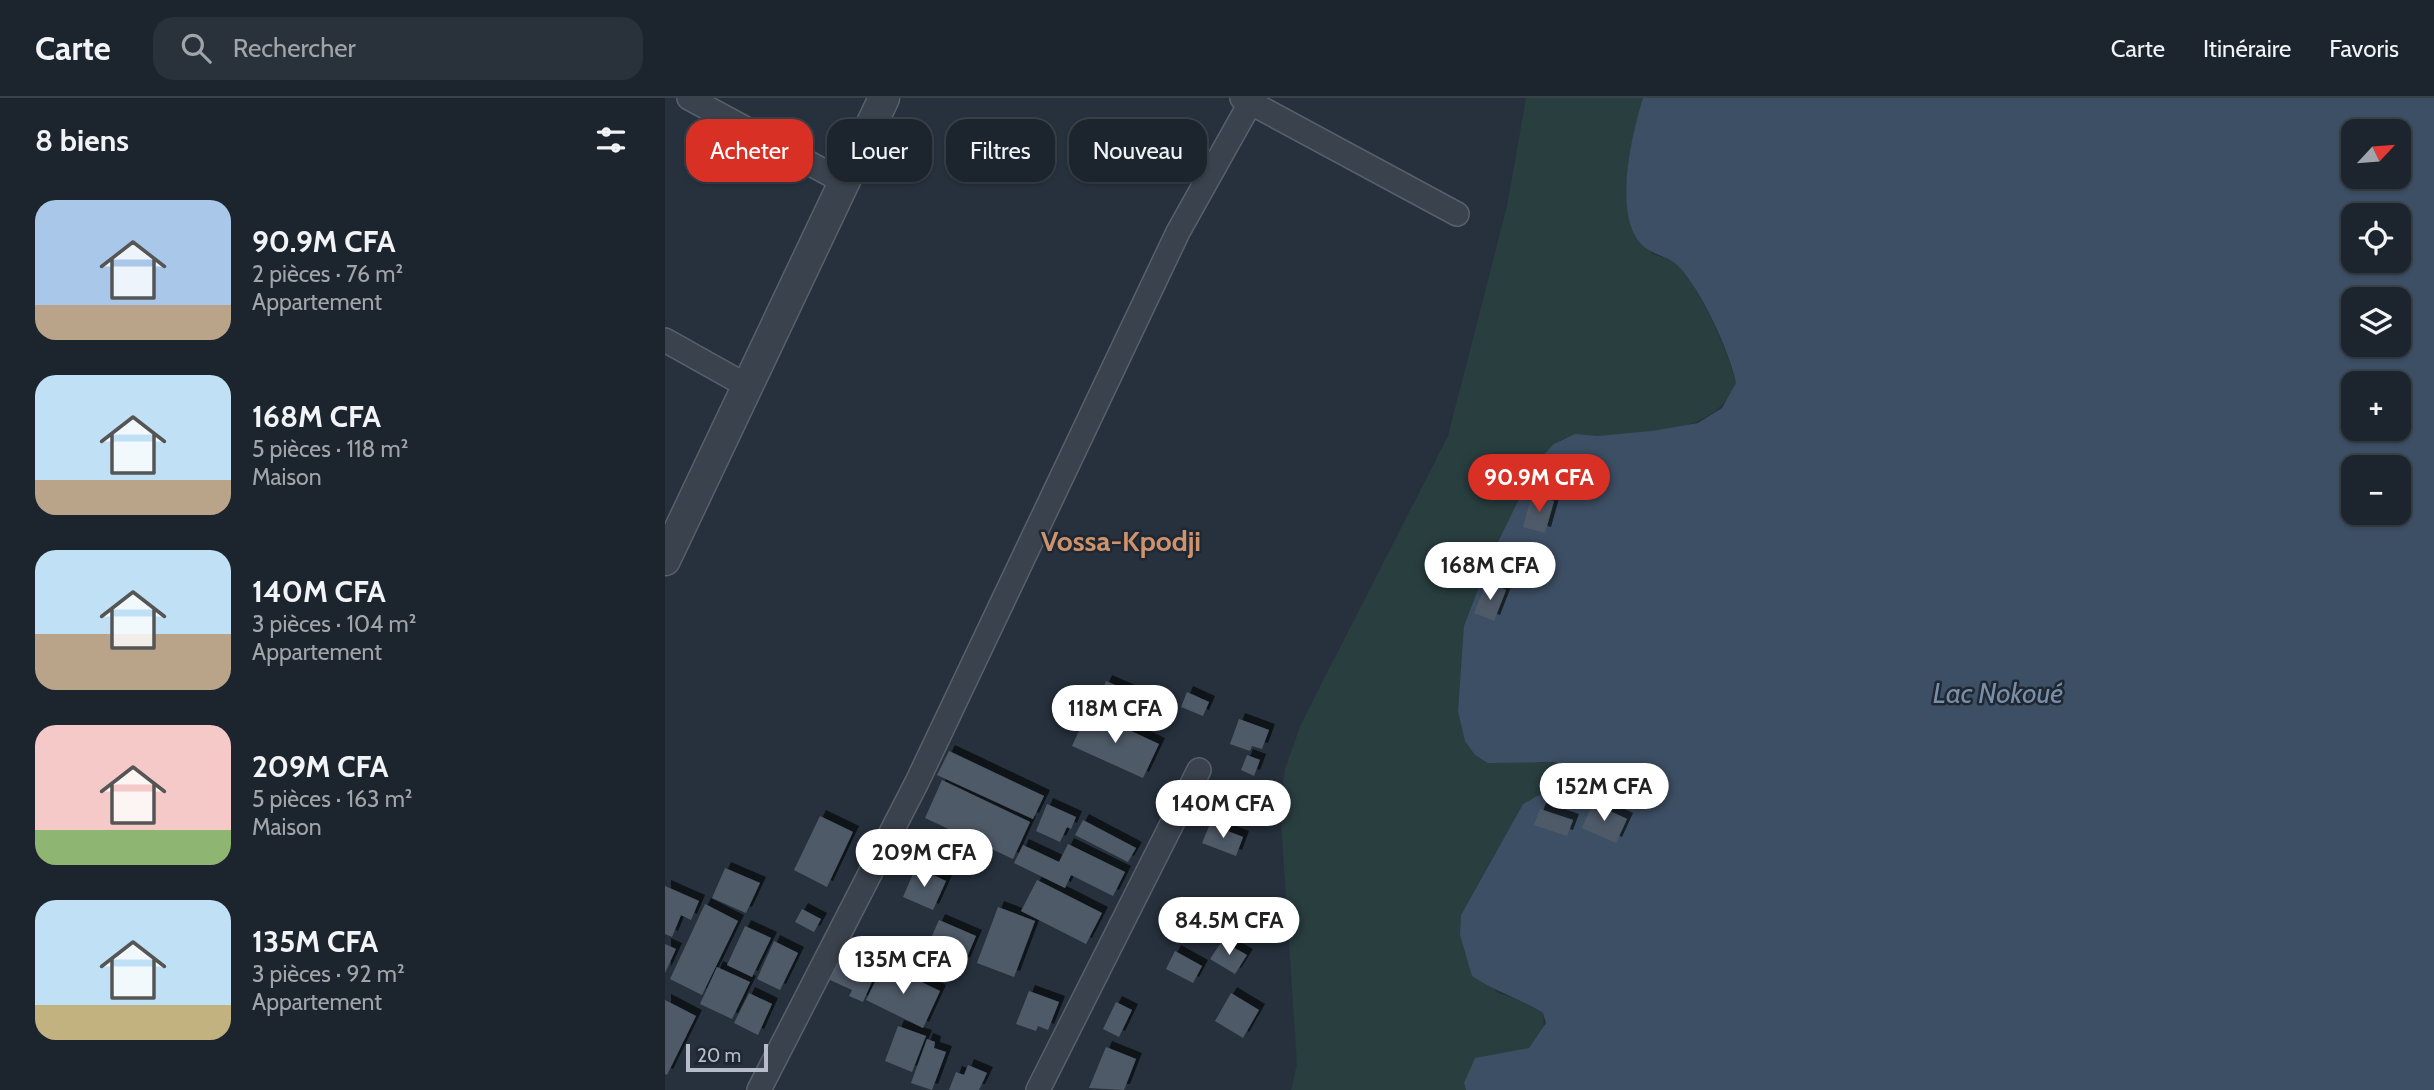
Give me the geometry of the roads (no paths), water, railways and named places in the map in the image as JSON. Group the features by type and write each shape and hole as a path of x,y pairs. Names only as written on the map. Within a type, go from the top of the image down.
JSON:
{"street":[{"path":"689,98 827,173"},
{"path":"874,119 884,98"},
{"path":"759,1090 917,782 1178,232 1248,100 1457,214"},
{"path":"665,560 844,182"},
{"path":"665,340 747,386"},
{"path":"1038,1090 1199,770"}],"water":[{"name":"Lac Nokoué","path":"1643,98 2434,98 2434,1090 1466,1090 1464,1083 1475,1058 1529,1048 1546,1023 1543,1013 1472,976 1460,935 1461,915 1523,804 1537,796 1560,790 1565,779 1563,769 1555,762 1488,763 1475,755 1465,741 1458,711 1464,626 1491,556 1538,460 1554,444 1575,434 1597,436 1698,423 1722,408 1736,383 1721,338 1695,288 1677,265 1641,244 1630,225 1626,189 1630,150"}],"district":[{"name":"Vossa-Kpodji","path":"1121,541"}]}
